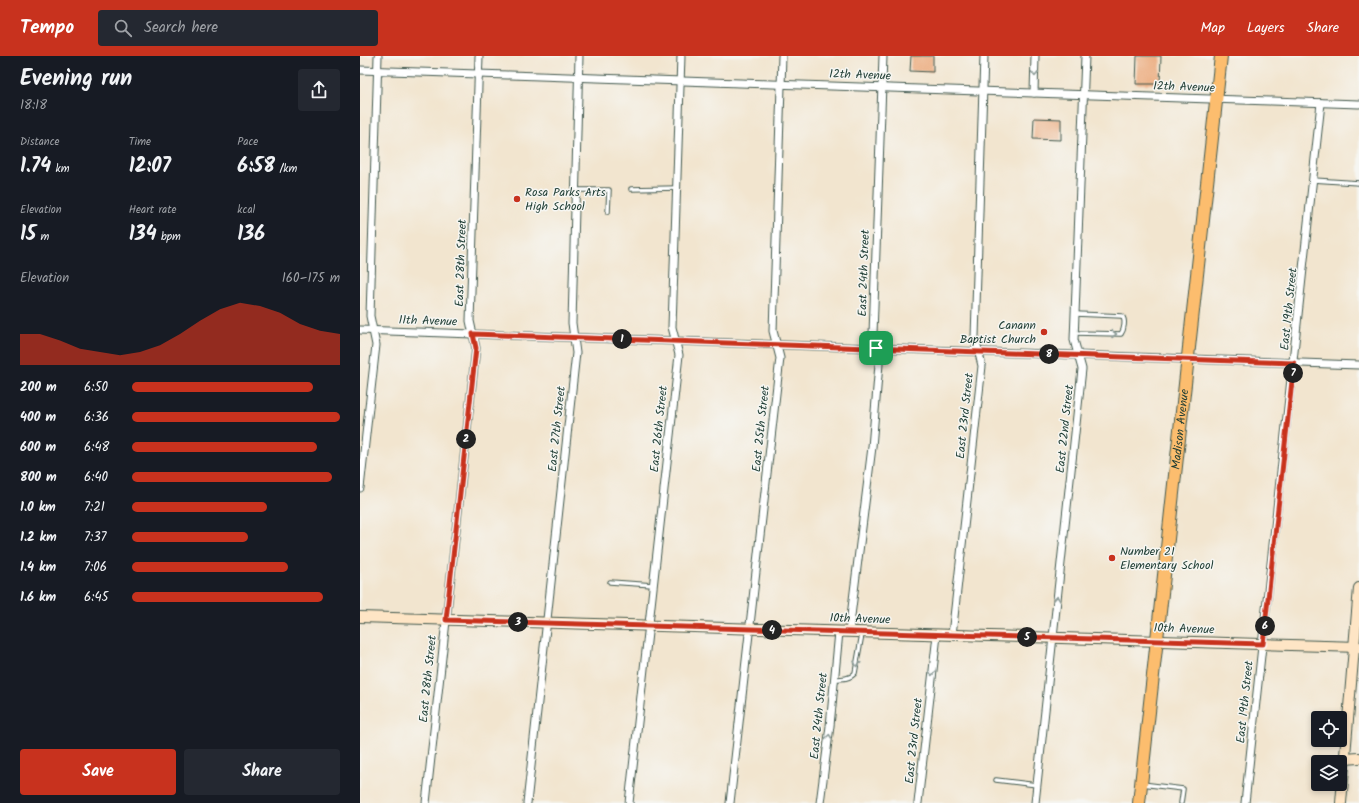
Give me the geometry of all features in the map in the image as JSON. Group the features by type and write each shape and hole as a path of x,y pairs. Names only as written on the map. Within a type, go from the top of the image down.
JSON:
{"main road":[{"name":"Madison Avenue","path":"1139,803 1221,56"},
{"path":"1344,755 1356,647 1359,588"},
{"name":"10th Avenue","path":"360,617 1356,647"},
{"path":"1347,759 1359,758"},
{"path":"1341,803 1342,791"}],"street":[{"path":"360,488 376,345 370,316 378,56"},
{"name":"East 28th Street","path":"426,803 476,348 470,321 479,56"},
{"name":"East 27th Street","path":"527,803 576,353 572,324 579,56"},
{"name":"East 26th Street","path":"629,803 679,355 672,327 681,56"},
{"name":"East 25th Street","path":"730,803 780,358 772,331 782,56"},
{"name":"East 24th Street","path":"849,632 872,447 879,364 873,334 883,56"},
{"name":"East 23rd Street","path":"952,635 982,366 975,338 984,56"},
{"path":"1034,93 1035,56"},
{"name":"East 22nd Street","path":"1035,803 1082,370 1074,340 1085,56"},
{"name":"12th Avenue","path":"360,70 1359,104"},
{"name":"East 19th Street","path":"1245,803 1322,102"},
{"name":"11th Avenue","path":"360,330 1359,365"},
{"name":"East 24th Street","path":"820,803 830,726 839,632"},
{"name":"East 23rd Street","path":"918,803 937,635"}],"lane":[{"path":"1313,180 1359,183"},
{"path":"631,189 677,188"},
{"path":"575,190 609,190 608,212"},
{"path":"1075,333 1121,334 1125,321 1122,316 1076,314"},
{"path":"610,582 653,585"},
{"path":"834,679 844,679 855,673 863,632"},
{"path":"996,780 1037,785"},
{"path":"1141,784 1183,789 1181,803"}],"building":[{"path":"911,56 933,56 933,72 910,71"},
{"path":"1137,56 1161,56 1160,84 1136,84"},
{"path":"1034,118 1061,119 1061,140 1033,139"}],"place":[{"name":"Rosa Parks Arts High School","path":"517,199"},
{"name":"Canann Baptist Church","path":"1044,332"},
{"name":"Number 21 Elementary School","path":"1112,558"}],"route":[{"path":"473,334 876,348 1294,363 1263,644 446,620 476,348 473,334"}]}
